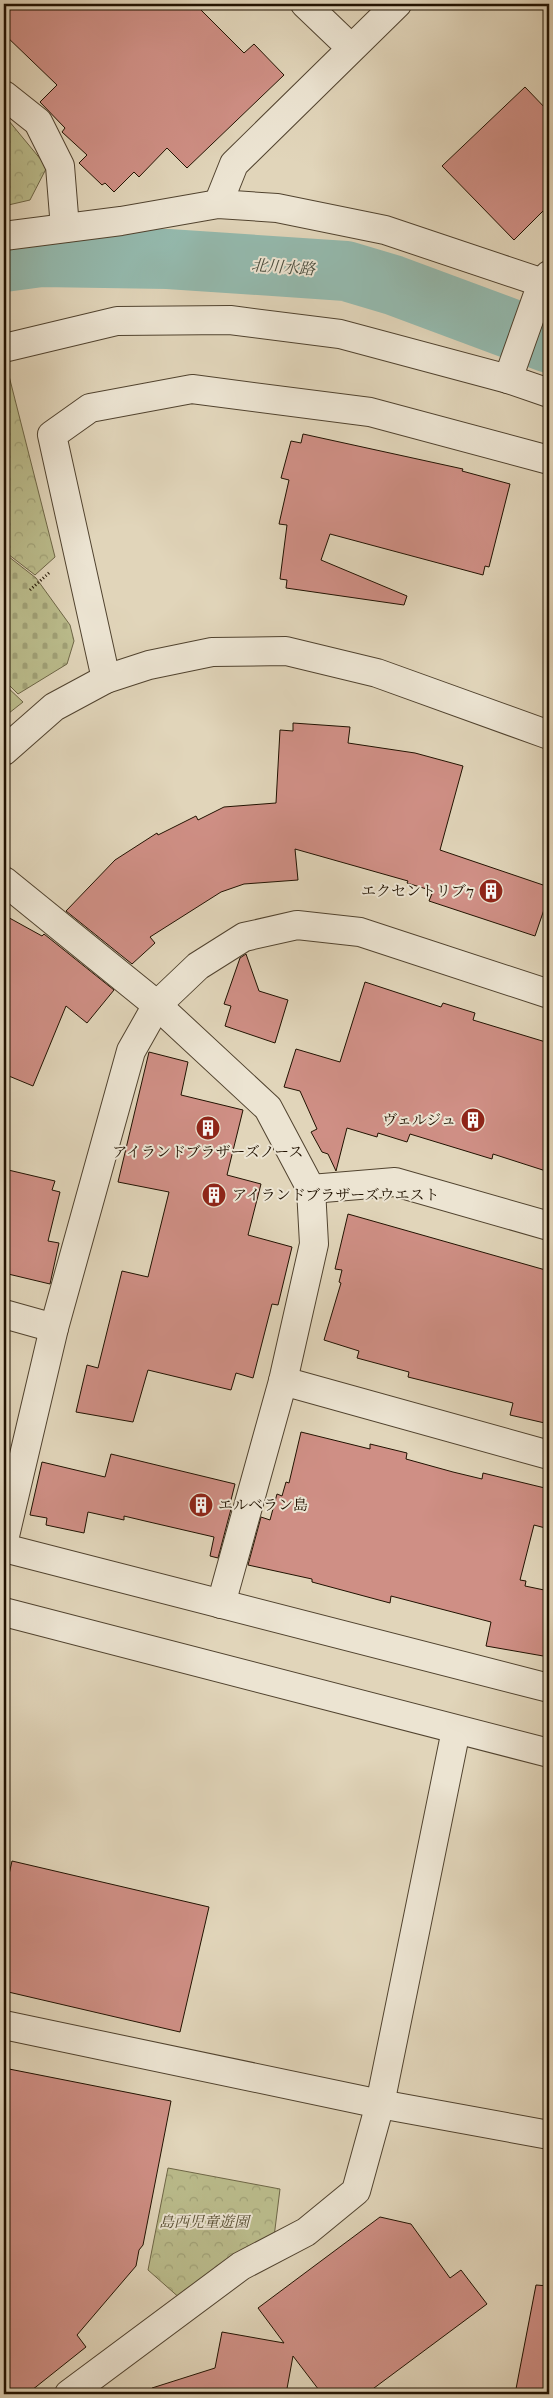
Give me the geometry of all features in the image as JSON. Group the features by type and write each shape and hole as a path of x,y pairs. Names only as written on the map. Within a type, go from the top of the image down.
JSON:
{"street":[{"path":"305,4 351,48"},
{"path":"218,204 234,164 397,4"},
{"path":"4,95 38,122 60,166 65,228"},
{"path":"4,236 121,221 218,204 277,208 385,230 547,281 508,379"},
{"path":"4,348 117,321 230,320 340,334 508,379 549,393"},
{"path":"106,679 52,435 90,408 192,389 370,412 549,460"},
{"path":"4,751 54,707 106,679 149,665 212,652 286,651 377,673 549,735"},
{"path":"4,881 157,1005 268,1108 311,1189 314,1244 283,1381 221,1604"},
{"path":"4,1540 54,1328 131,1051 157,1005 198,966 244,937 296,925 360,932 549,994"},
{"path":"311,1189 395,1182 549,1226"},
{"path":"4,1314 54,1328"},
{"path":"283,1381 549,1455"},
{"path":"4,1548 549,1688"},
{"path":"4,1612 549,1753"},
{"path":"69,2394 241,2266 306,2232 356,2191 380,2104 456,1730"},
{"path":"4,2025 380,2104 549,2135"}],"green space":[{"path":"4,115 47,167 30,200 4,206"},
{"path":"4,372 8,372 55,557 35,575 4,551"},
{"path":"4,553 36,578 70,625 74,641 67,664 18,694 4,680"},
{"path":"4,684 23,702 4,717"},
{"name":"島西児童遊園","path":"168,2168 280,2189 274,2237 182,2300 148,2270"}],"building":[{"path":"4,4 195,4 244,53 254,44 284,75 187,168 167,148 139,177 134,172 114,192 105,183 102,185 79,163 87,155 62,132 65,128 40,102 57,85 4,34"},
{"path":"525,87 549,112 549,205 514,240 442,166"},
{"path":"303,434 463,469 462,471 510,484 489,567 485,566 483,575 330,534 321,560 407,596 404,605 286,588 287,580 280,579 287,525 279,524 289,480 281,478 291,441 301,443"},
{"path":"293,723 350,727 348,743 415,753 463,766 440,850 549,887 549,895 535,936 429,901 433,891 407,883 408,881 295,849 298,880 244,884 221,892 150,937 155,943 132,964 66,911 115,860 157,833 158,835 196,816 198,820 224,807 276,803 280,730 293,731"},
{"path":"4,915 42,936 44,934 114,990 87,1023 66,1006 33,1086 4,1074"},
{"path":"246,954 259,991 288,1000 275,1043 225,1026 231,1006 224,1004 240,958"},
{"path":"365,982 441,1007 443,1003 475,1013 473,1020 549,1043 549,1172 493,1154 492,1159 410,1134 407,1142 378,1133 377,1137 347,1128 336,1171 328,1154 322,1152 311,1132 317,1129 300,1091 284,1087 296,1049 340,1062"},
{"path":"149,1052 188,1062 181,1095 243,1110 227,1175 261,1184 248,1235 292,1247 278,1305 272,1304 253,1378 236,1373 231,1390 148,1370 133,1422 76,1412 87,1365 98,1368 122,1271 148,1277 169,1192 118,1182"},
{"path":"4,1169 55,1181 52,1190 60,1192 48,1241 59,1243 50,1284 4,1273"},
{"path":"348,1214 549,1271 549,1424 510,1415 513,1403 408,1377 409,1372 357,1358 359,1351 324,1340 341,1283 339,1282 342,1270 335,1269"},
{"path":"301,1432 370,1449 370,1444 407,1453 406,1459 482,1479 483,1473 549,1489 549,1529 534,1525 520,1580 526,1581 525,1586 549,1591 549,1657 486,1646 491,1622 391,1596 390,1603 312,1582 312,1579 248,1565 261,1517 270,1520 277,1494 282,1496 286,1482 289,1483"},
{"path":"111,1454 235,1484 229,1508 231,1509 218,1558 210,1556 214,1537 124,1516 124,1520 88,1512 84,1533 46,1525 47,1518 30,1515 42,1462 105,1477"},
{"path":"12,1861 209,1907 180,2032 4,1991 4,1897"},
{"path":"4,2068 171,2101 143,2245 139,2250 136,2266 77,2335 86,2347 27,2394 4,2394"},
{"path":"380,2217 411,2224 450,2278 461,2270 487,2304 366,2394 322,2394 293,2356 286,2394 153,2394 152,2388 215,2368 222,2332 284,2343 258,2308"},
{"path":"536,2285 549,2286 549,2394 515,2394"}],"waterway":[{"name":"北川水路","path":"4,262 41,257 168,259 346,271 393,285 549,343"}],"place":[{"name":"エクセントリブ7","path":"491,891"},
{"name":"ヴェルジュ","path":"473,1120"},
{"name":"アイランドブラザーズノース","path":"208,1128"},
{"name":"アイランドブラザーズウエスト","path":"214,1195"},
{"name":"エルベラン島","path":"201,1505"}]}
